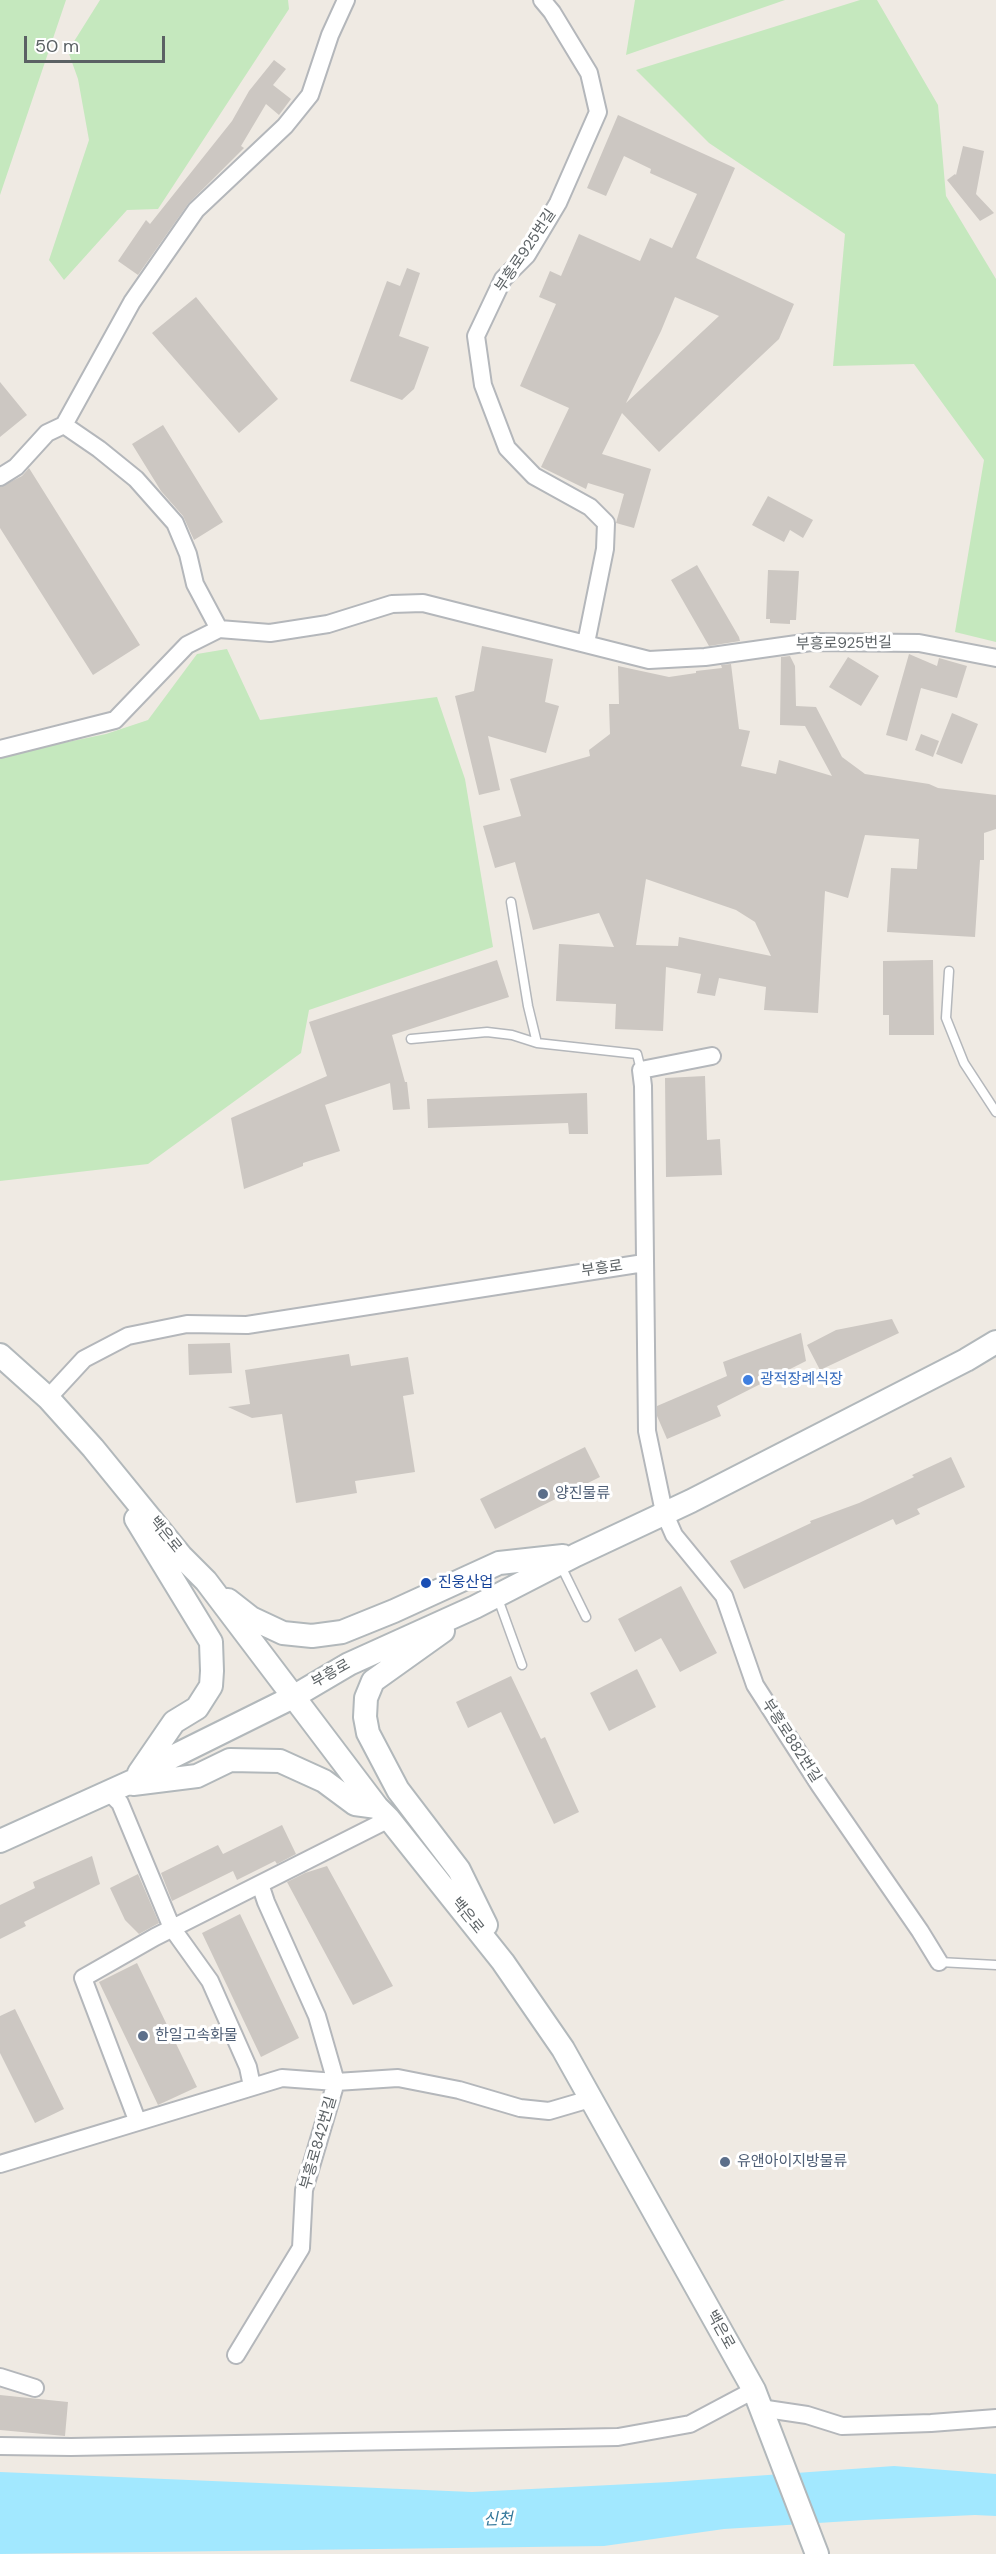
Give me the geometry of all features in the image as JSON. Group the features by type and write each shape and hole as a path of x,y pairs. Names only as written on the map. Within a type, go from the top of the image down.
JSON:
{"main road":[{"name":"부흥로","path":"0,1841 121,1786 168,1759 293,1697 349,1664 475,1607 664,1512 692,1501 966,1360 996,1342"},
{"name":"백은로","path":"0,1355 48,1398 93,1448 182,1556 206,1581 383,1813 503,1962 563,2049 757,2399 817,2554"},
{"path":"93,1448 211,1642 211,1686 197,1708 174,1722 121,1786"},
{"path":"206,1581 251,1618 283,1633 303,1637 342,1632 499,1563 568,1559"},
{"path":"475,1607 374,1681 366,1698 365,1717 368,1733 398,1790 459,1870 503,1962"},
{"path":"349,1664 394,1611"},
{"path":"121,1786 198,1776 230,1760 280,1761 324,1781 356,1804 383,1813"}],"street":[{"path":"0,477 16,467 47,432 64,426 132,302 196,210 285,126 310,95 330,35 346,0"},
{"name":"부흥로925번길","path":"542,0 552,12 589,73 598,112 558,203 527,255 503,279 476,336 483,385 507,448 534,476 590,507 606,523 605,549 586,643"},
{"path":"0,749 115,720 187,645 219,628 195,584 188,554 175,523 136,479 99,449 64,426"},
{"name":"부흥로925번길","path":"219,628 270,633 328,624 392,604 423,603 649,660 705,657 811,642 919,643 996,658"},
{"path":"641,1070 712,1056"},
{"name":"부흥로","path":"641,1070 647,1431 664,1512"},
{"name":"부흥로","path":"48,1398 84,1359 128,1336 187,1324 247,1325 471,1288 644,1263"},
{"name":"부흥로882번길","path":"664,1512 674,1536 724,1596 755,1685 939,1962"},
{"path":"121,1786 120,1803 172,1928 210,1981 249,2067 252,2086"},
{"path":"137,2120 83,1978 172,1928 260,1884 383,1813"},
{"path":"260,1884 317,2016 336,2082 398,2078 459,2090 520,2109 549,2111 590,2098"},
{"name":"부흥로842번길","path":"0,2164 137,2120 282,2078 336,2082 304,2190 301,2247 236,2355"},
{"path":"0,2377 35,2388"},
{"path":"0,2446 83,2447 618,2437 690,2424 757,2399 842,2426 996,2418"}],"lane":[{"path":"510,902 528,1006 537,1043"},
{"path":"949,971 946,1018 964,1063 996,1112"},
{"path":"411,1039 487,1032 512,1035 537,1043 637,1054 641,1070"},
{"path":"568,1559 586,1617"},
{"path":"497,1596 522,1665"},
{"path":"939,1962 996,1965"}],"green space":[{"path":"0,0 66,0 0,195"},
{"path":"100,0 288,0 289,9 158,209 127,210 64,280 49,260 89,140 78,79 68,51"},
{"path":"635,0 785,0 626,55"},
{"path":"860,0 877,0 938,105 946,196 996,279 996,642 955,632 984,460 914,364 833,366 845,234 709,143 636,70"},
{"path":"227,649 260,720 437,697 465,779 493,947 309,1010 301,1053 148,1164 0,1181 0,756 106,734 148,720 197,654"}],"water":[{"name":"신천","path":"894,2466 996,2474 996,2516 865,2520 724,2529 604,2546 0,2554 0,2472 472,2492 670,2482"}],"building":[{"path":"274,60 286,69 273,85 291,99 279,115 266,104 241,146 244,148 188,204 138,275 118,261 146,220 150,224 232,121 249,91"},
{"path":"618,115 735,168 696,258 794,304 779,339 659,452 622,413 602,454 651,469 634,528 616,523 624,494 588,483 586,489 541,467 569,408 520,386 556,304 539,297 550,271 561,276 579,234 640,261 650,238 672,248 697,194 650,173 651,169 624,156 606,196 587,188","holes":["675,297 719,316 626,403"]},
{"path":"963,146 984,151 976,194 994,213 980,221 947,180 956,175"},
{"path":"407,268 420,273 399,336 429,347 414,389 402,400 350,381 387,281 400,286"},
{"path":"196,297 278,399 239,433 152,333"},
{"path":"0,382 27,415 0,437"},
{"path":"163,425 223,522 194,540 183,516 161,491 132,444"},
{"path":"29,468 140,645 93,675 0,528 0,487 22,476"},
{"path":"768,496 813,520 803,538 790,530 784,542 752,525"},
{"path":"697,565 740,641 709,646 671,580"},
{"path":"768,570 799,571 796,620 790,620 790,624 770,623 770,619 766,619"},
{"path":"482,646 553,659 545,702 559,706 546,753 488,736 500,790 479,795 455,696 474,691"},
{"path":"909,654 937,666 939,658 967,666 957,698 921,688 907,741 886,735"},
{"path":"790,656 795,666 796,706 816,707 842,757 865,774 929,784 938,788 996,795 996,829 984,833 984,860 980,860 975,937 887,932 891,868 917,869 919,839 865,835 848,898 825,891 818,1013 764,1010 766,987 719,978 715,996 697,993 701,974 666,967 663,1031 615,1029 616,1004 556,1001 559,944 614,947 599,913 533,930 515,862 495,868 483,826 521,816 510,779 590,756 589,750 610,734 609,704 619,704 618,666 669,677 722,668 721,665 731,664 739,729 750,731 741,766 776,774 779,760 832,776 805,726 780,725 781,657","holes":["646,879 736,910 755,922 771,956 679,937 678,946 636,945"]},
{"path":"848,657 879,676 861,706 829,687"},
{"path":"952,713 978,724 962,764 936,754"},
{"path":"921,734 939,741 933,757 915,750"},
{"path":"497,960 509,997 392,1035 405,1082 407,1082 410,1109 393,1110 390,1083 325,1105 340,1151 303,1163 303,1166 244,1189 231,1118 327,1076 309,1022"},
{"path":"933,960 934,1035 889,1035 889,1015 883,1015 883,961"},
{"path":"705,1076 707,1140 720,1139 722,1175 666,1177 665,1078"},
{"path":"587,1093 588,1134 569,1134 568,1123 428,1128 427,1099"},
{"path":"892,1319 899,1333 820,1370 807,1345 836,1330"},
{"path":"801,1333 806,1361 717,1406 721,1416 667,1439 657,1416 657,1406 727,1376 723,1362"},
{"path":"230,1343 232,1373 189,1375 188,1344"},
{"path":"349,1354 351,1366 408,1357 414,1394 403,1396 415,1472 355,1481 357,1493 296,1503 282,1414 252,1418 228,1407 250,1404 245,1370"},
{"path":"585,1447 600,1477 495,1529 480,1499"},
{"path":"951,1457 965,1487 917,1509 920,1514 896,1525 893,1519 744,1589 730,1561 811,1523 810,1521 859,1503"},
{"path":"681,1586 717,1653 680,1672 661,1638 635,1652 618,1619"},
{"path":"637,1669 656,1707 609,1731 590,1693"},
{"path":"511,1676 541,1739 545,1737 579,1812 554,1824 501,1712 468,1728 456,1702"},
{"path":"282,1825 296,1854 277,1864 275,1861 237,1880 233,1871 172,1901 161,1873 218,1845 223,1854"},
{"path":"92,1856 100,1884 24,1922 26,1926 0,1939 0,1905 35,1888 33,1882"},
{"path":"327,1866 393,1986 353,2005 287,1882"},
{"path":"138,1874 159,1923 139,1934 125,1920 110,1888"},
{"path":"240,1914 299,2038 261,2057 202,1933"},
{"path":"137,1963 197,2087 158,2105 99,1982"},
{"path":"15,2009 64,2109 35,2123 0,2053 0,2016"},
{"path":"0,2395 68,2402 65,2436 0,2430"}],"place":[{"name":"광적장례식장","path":"748,1380"},
{"name":"양진물류","path":"543,1494"},
{"name":"진웅산업","path":"426,1583"},
{"name":"한일고속화물","path":"143,2036"},
{"name":"유앤아이지방물류","path":"725,2162"}]}
